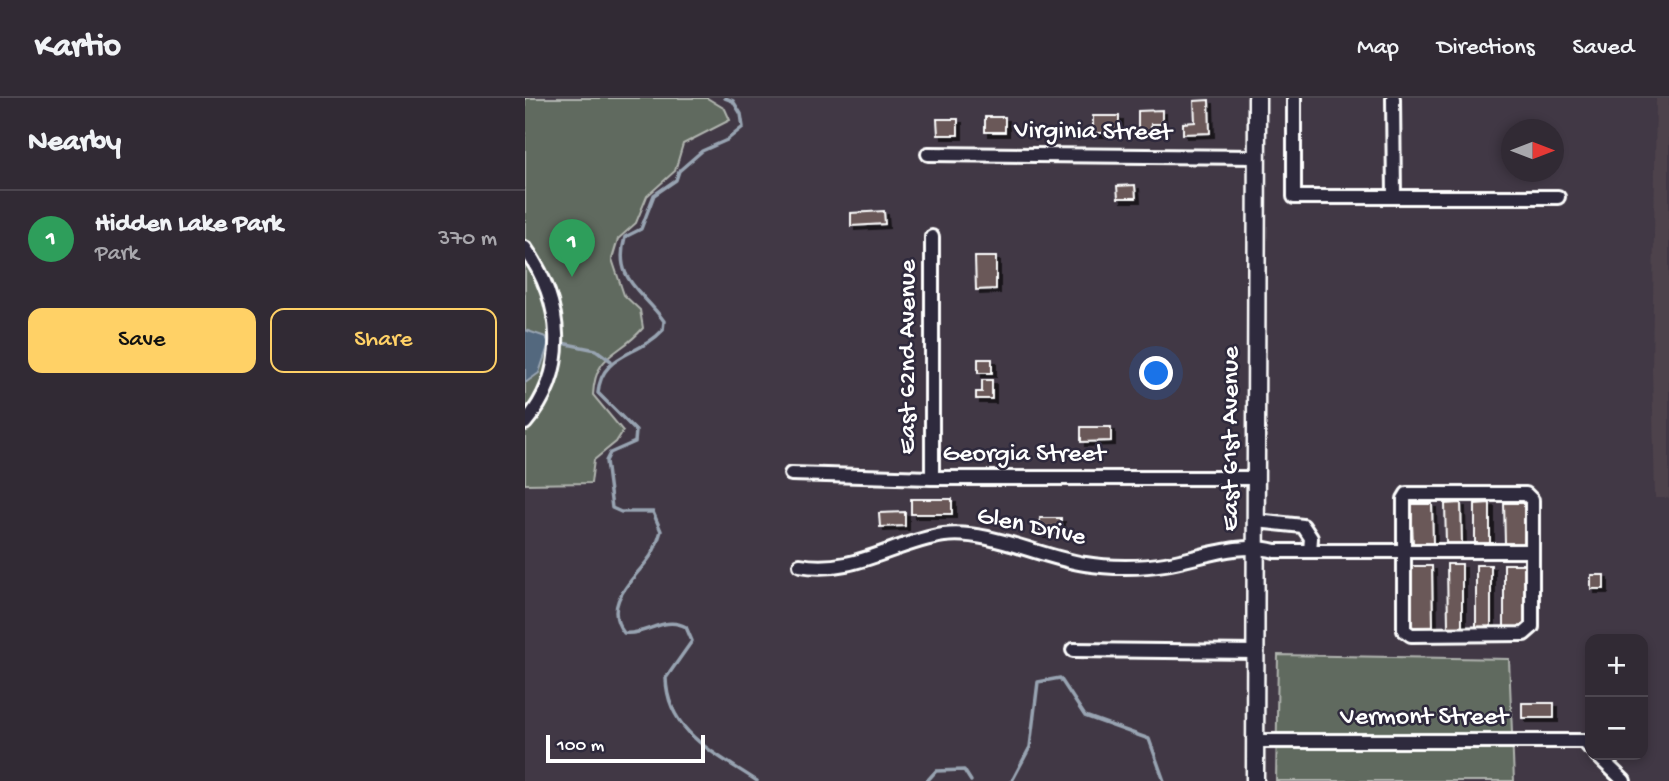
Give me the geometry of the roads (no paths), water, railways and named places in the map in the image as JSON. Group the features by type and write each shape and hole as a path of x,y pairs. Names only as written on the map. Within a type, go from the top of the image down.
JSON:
{"main road":[{"name":"East 61st Avenue","path":"1255,781 1257,98"}],"street":[{"path":"1294,98 1294,197 1558,197"},
{"path":"1393,98 1394,196"},
{"name":"Virginia Street","path":"928,154 1258,157"},
{"name":"East 62nd Avenue","path":"932,237 932,478"},
{"path":"525,248 549,289 557,340 554,365 546,387 525,424"},
{"name":"Georgia Street","path":"791,474 932,478 1257,478"},
{"path":"1407,494 1526,494 1532,500 1532,551 1529,632 1439,636 1411,635 1404,630 1403,499 1407,494"},
{"path":"1256,521 1304,526 1311,538 1310,551"},
{"name":"Glen Drive","path":"800,565 821,569 849,566 945,535 985,540 1086,565 1161,565 1256,545"},
{"path":"1256,545 1275,551 1532,551"},
{"path":"1073,650 1256,652"},
{"name":"Vermont Street","path":"1256,741 1585,742"},
{"path":"1602,760 1624,781"}],"water":[{"path":"525,330 546,337 549,343 539,373 525,383"}],"waterway":[{"path":"725,98 733,101 741,114 743,127 727,140 702,151 679,171 676,180 654,195 641,229 625,237 622,252 626,274 664,321 663,330 643,346 613,363 606,370 598,393 636,431 635,442 610,453 606,461 612,508 621,512 653,512 661,531 652,554 621,594 617,603 618,623 624,633 639,632 670,623 686,627 692,641 666,678 675,714 697,740 757,781"},
{"path":"562,343 596,350 611,361"},
{"path":"1012,781 1030,747 1038,682 1060,678 1085,716 1149,739 1164,781"},
{"path":"927,781 936,771 964,770 971,781"}],"place":[{"name":"Hidden Lake Park","path":"572,277"}]}
